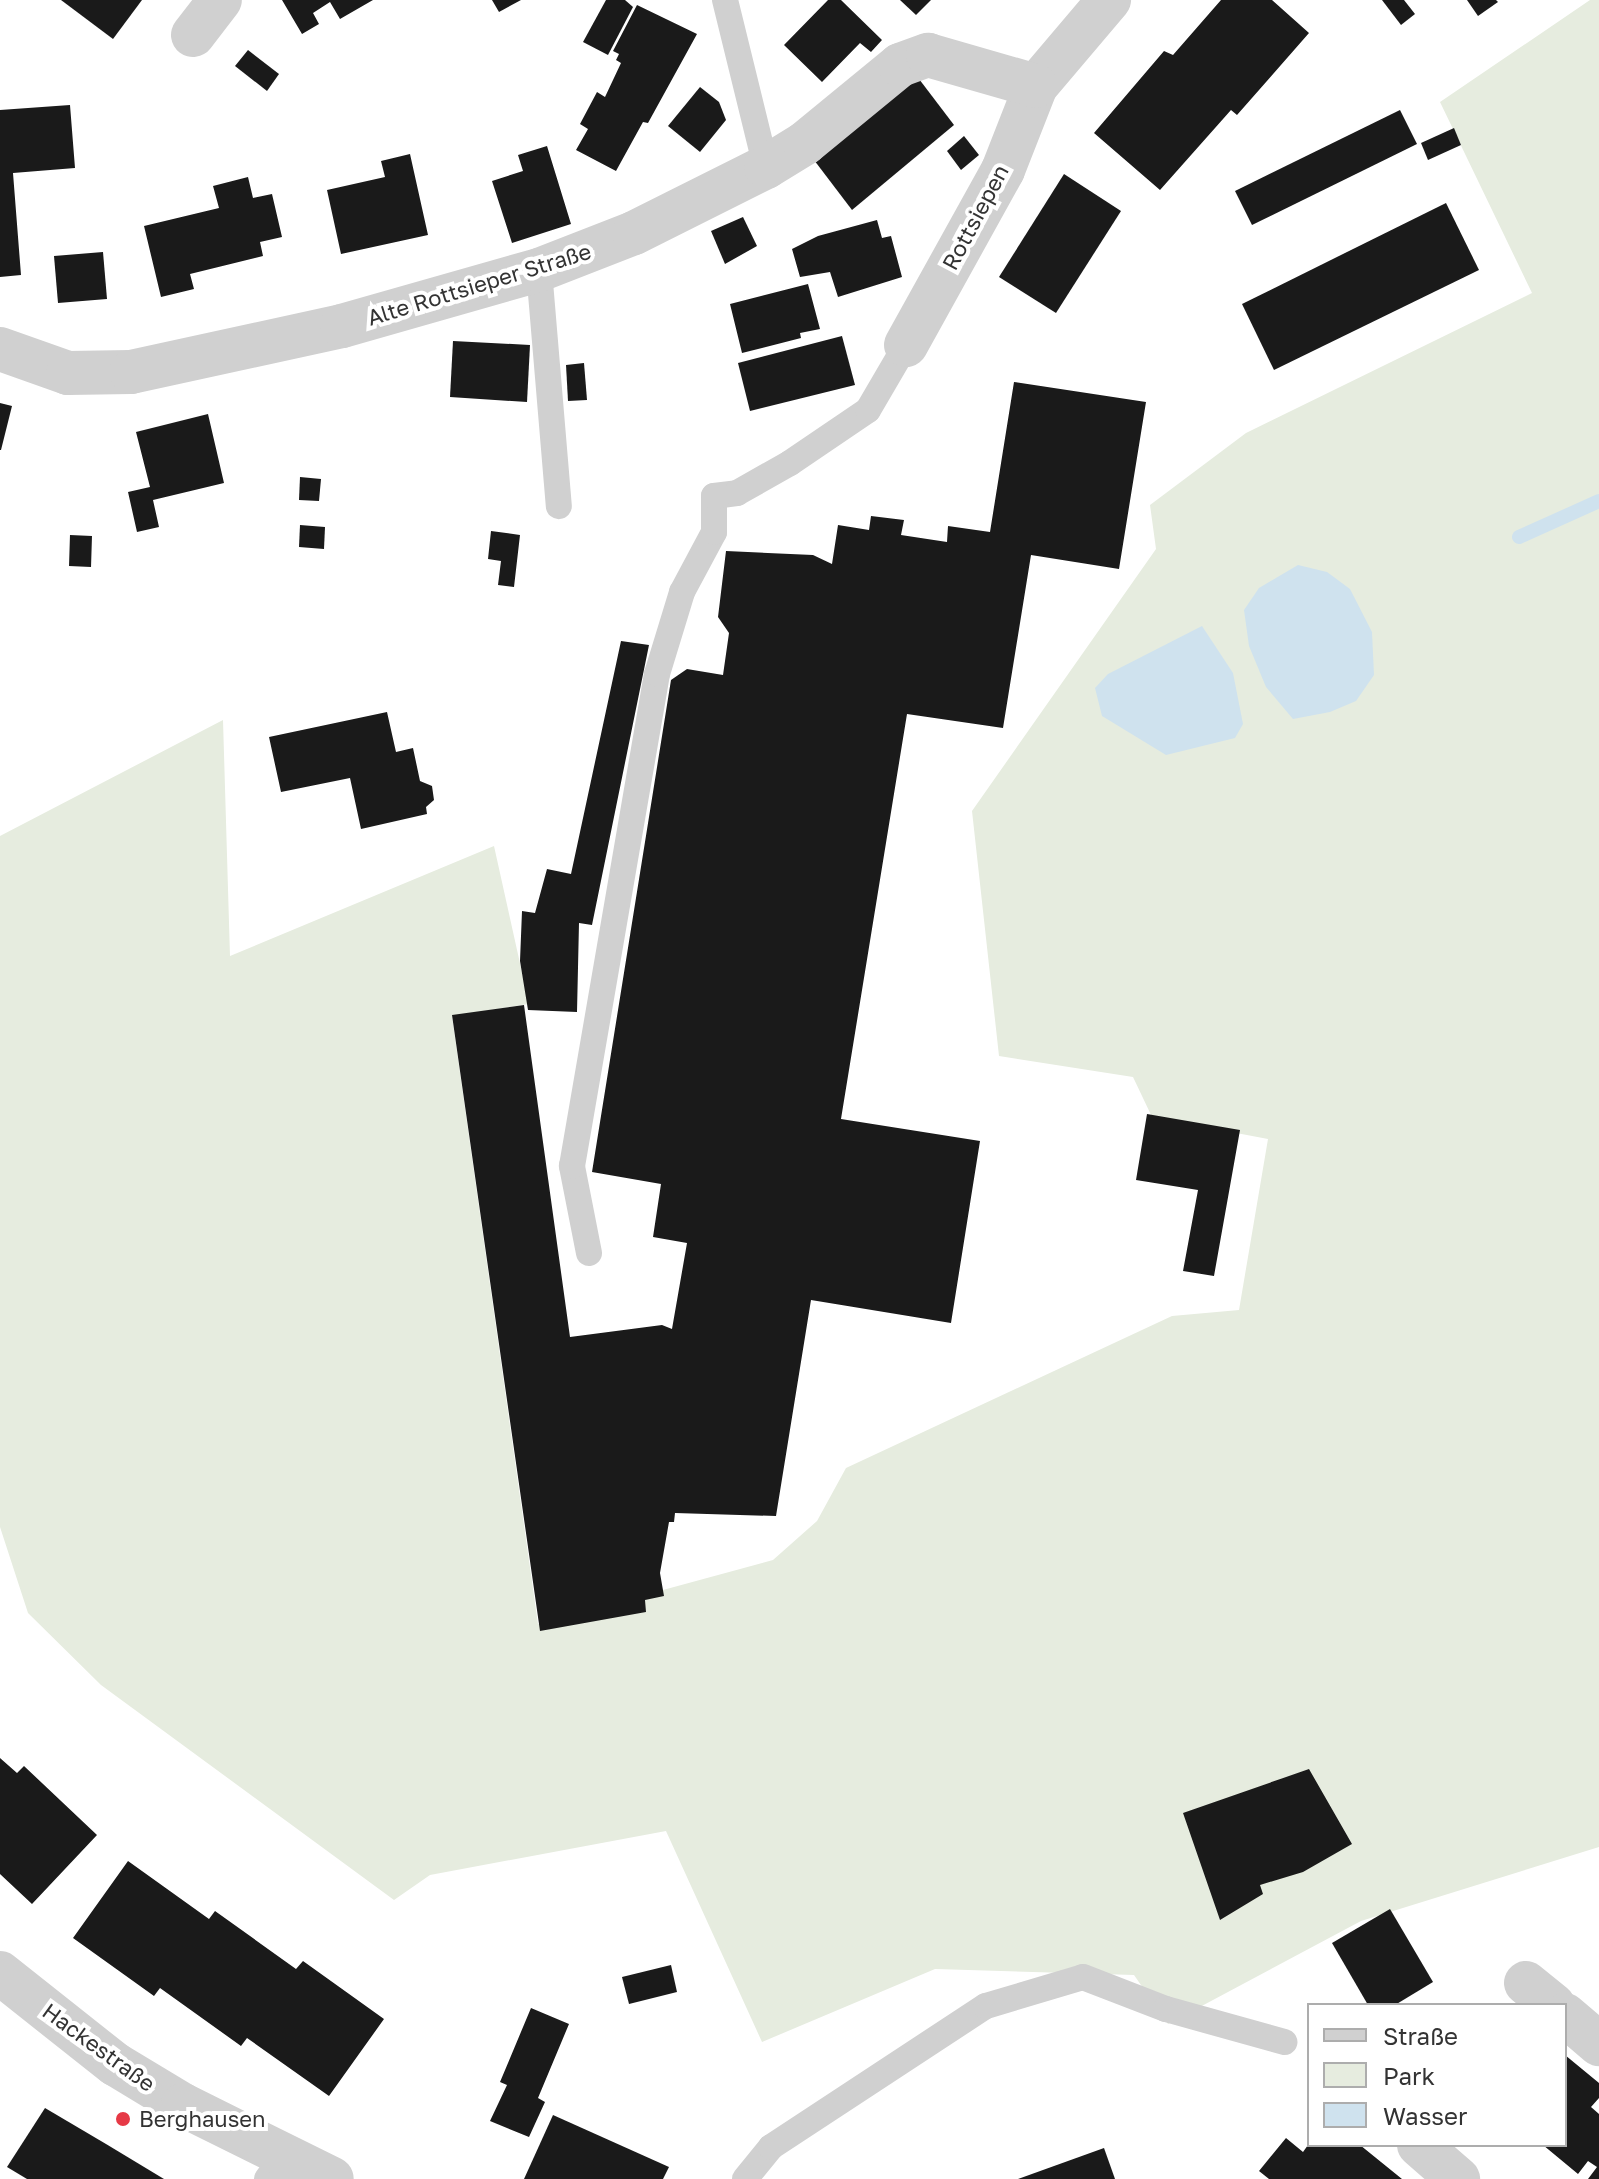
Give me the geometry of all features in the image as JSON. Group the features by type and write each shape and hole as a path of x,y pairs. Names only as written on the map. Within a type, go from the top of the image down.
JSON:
{"street":[{"path":"193,35 220,0"},
{"path":"1036,86 1109,0"},
{"name":"Alte Rottsieper Straße","path":"0,349 68,373 131,372 342,326 539,270 634,233 766,167 805,143 900,65 928,55 1036,86"},
{"name":"Rottsiepen","path":"906,345 1003,170 1036,86"},
{"name":"Hackestraße","path":"0,1973 115,2064 276,2167 332,2179"},
{"path":"1567,2017 1599,2044"},
{"path":"1421,2147 1458,2179"}],"lane":[{"path":"725,0 766,167"},
{"path":"539,270 559,506"},
{"path":"589,1253 572,1166 657,674 682,592 714,532 714,496 737,493 777,471 868,410 906,345"},
{"path":"745,2179 771,2147 986,2006 1083,1977 1166,2009 1284,2042"}],"green space":[{"path":"1590,0 1599,0 1599,1847 1361,1921 1168,2024 1134,1975 935,1969 762,2042 666,1831 430,1875 394,1900 101,1685 28,1613 0,1527 0,836 223,720 230,956 494,846 529,1004 452,1016 538,1624 773,1560 817,1521 846,1468 1172,1316 1239,1310 1268,1139 1152,1117 1133,1077 999,1056 972,811 1156,549 1150,505 1246,433 1532,293 1440,102"}],"water":[{"path":"1298,565 1327,572 1350,589 1372,632 1374,675 1356,701 1330,712 1293,719 1266,687 1249,646 1244,610 1259,588"},
{"path":"1202,626 1233,673 1243,724 1235,738 1166,755 1102,716 1095,688 1108,674"}],"building":[{"path":"61,0 142,0 113,39"},
{"path":"282,0 373,0 340,19 330,2 313,13 319,24 302,34"},
{"path":"492,0 521,0 499,12"},
{"path":"606,0 625,0 633,7 608,55 583,42"},
{"path":"828,0 841,0 882,40 871,52 860,43 822,82 784,45"},
{"path":"900,0 931,0 916,15"},
{"path":"1221,0 1272,0 1309,33 1237,115 1231,110 1160,190 1094,133 1164,51 1173,55"},
{"path":"1382,0 1404,0 1415,14 1401,25"},
{"path":"1467,0 1496,0 1498,2 1478,16"},
{"path":"637,5 697,34 648,123 643,122 616,171 576,150 588,129 580,124 597,92 605,97 621,63 616,60 619,54 613,51"},
{"path":"248,50 279,74 267,91 235,66"},
{"path":"916,75 954,125 852,210 814,160"},
{"path":"700,87 719,102 726,120 700,152 668,126"},
{"path":"70,105 75,168 13,173 21,275 0,277 0,110"},
{"path":"1400,110 1417,144 1252,225 1235,191"},
{"path":"1454,128 1461,145 1428,160 1421,143"},
{"path":"964,136 979,155 961,170 947,151"},
{"path":"547,146 571,224 512,243 492,181 523,171 518,155"},
{"path":"410,154 428,235 341,254 327,190 385,177 381,161"},
{"path":"1064,174 1121,211 1056,313 999,277"},
{"path":"248,177 253,198 272,194 282,237 260,242 263,256 190,274 194,289 161,297 144,226 219,208 213,186"},
{"path":"1446,203 1479,270 1274,370 1242,304"},
{"path":"743,217 757,246 725,264 711,231"},
{"path":"877,220 882,238 891,236 902,277 838,297 830,272 800,277 792,249 818,236"},
{"path":"103,252 107,299 58,303 54,256"},
{"path":"808,284 820,329 800,333 801,338 742,353 730,304"},
{"path":"842,336 855,385 750,411 738,363"},
{"path":"453,341 530,345 527,402 450,397"},
{"path":"584,363 587,400 568,401 566,365"},
{"path":"1014,382 1146,402 1119,569 1031,555 1003,728 907,714 841,1119 980,1141 951,1323 811,1300 776,1516 675,1513 674,1522 669,1522 660,1573 664,1596 645,1600 646,1612 540,1631 452,1015 524,1005 570,1337 662,1325 672,1329 687,1243 653,1237 661,1184 592,1172 671,680 687,669 723,675 729,633 718,617 726,551 813,555 832,564 838,525 869,530 871,516 904,520 901,535 947,542 948,526 990,532"},
{"path":"0,403 12,406 1,450 0,450"},
{"path":"208,414 224,483 153,500 159,527 137,532 128,492 150,487 136,432"},
{"path":"300,477 321,479 319,501 299,500"},
{"path":"300,525 325,527 324,549 299,547"},
{"path":"491,531 520,535 514,587 498,585 501,561 488,559"},
{"path":"70,535 92,536 91,567 69,566"},
{"path":"621,641 649,645 592,925 579,923 577,1012 528,1010 520,961 522,911 535,913 547,869 571,874"},
{"path":"387,712 396,752 413,748 420,781 432,786 434,800 426,807 427,814 361,829 350,778 281,792 269,737"},
{"path":"1147,1114 1240,1130 1214,1276 1183,1271 1198,1190 1136,1180"},
{"path":"0,1758 17,1773 24,1766 97,1835 32,1904 0,1874"},
{"path":"1309,1769 1352,1844 1303,1872 1260,1885 1263,1894 1220,1920 1183,1813"},
{"path":"128,1861 209,1919 215,1911 296,1969 303,1961 384,2019 329,2096 247,2038 241,2046 160,1988 154,1996 73,1938"},
{"path":"1390,1909 1433,1982 1398,2003 1367,2003 1332,1943"},
{"path":"671,1965 677,1992 629,2004 622,1977"},
{"path":"531,2008 569,2024 538,2098 545,2102 529,2137 490,2121 507,2085 500,2082"},
{"path":"1567,2057 1599,2083 1599,2098 1591,2107 1599,2114 1599,2179 1588,2179 1597,2167 1588,2161 1578,2174 1545,2147 1567,2147"},
{"path":"45,2108 164,2179 27,2179 7,2167"},
{"path":"553,2115 669,2167 663,2179 524,2179"},
{"path":"1286,2138 1303,2152 1307,2146 1362,2147 1402,2179 1269,2179 1259,2171"},
{"path":"1104,2148 1115,2179 1018,2179"}],"waterway":[{"path":"1519,537 1599,501"}],"place":[{"name":"Berghausen","path":"123,2119"}]}
